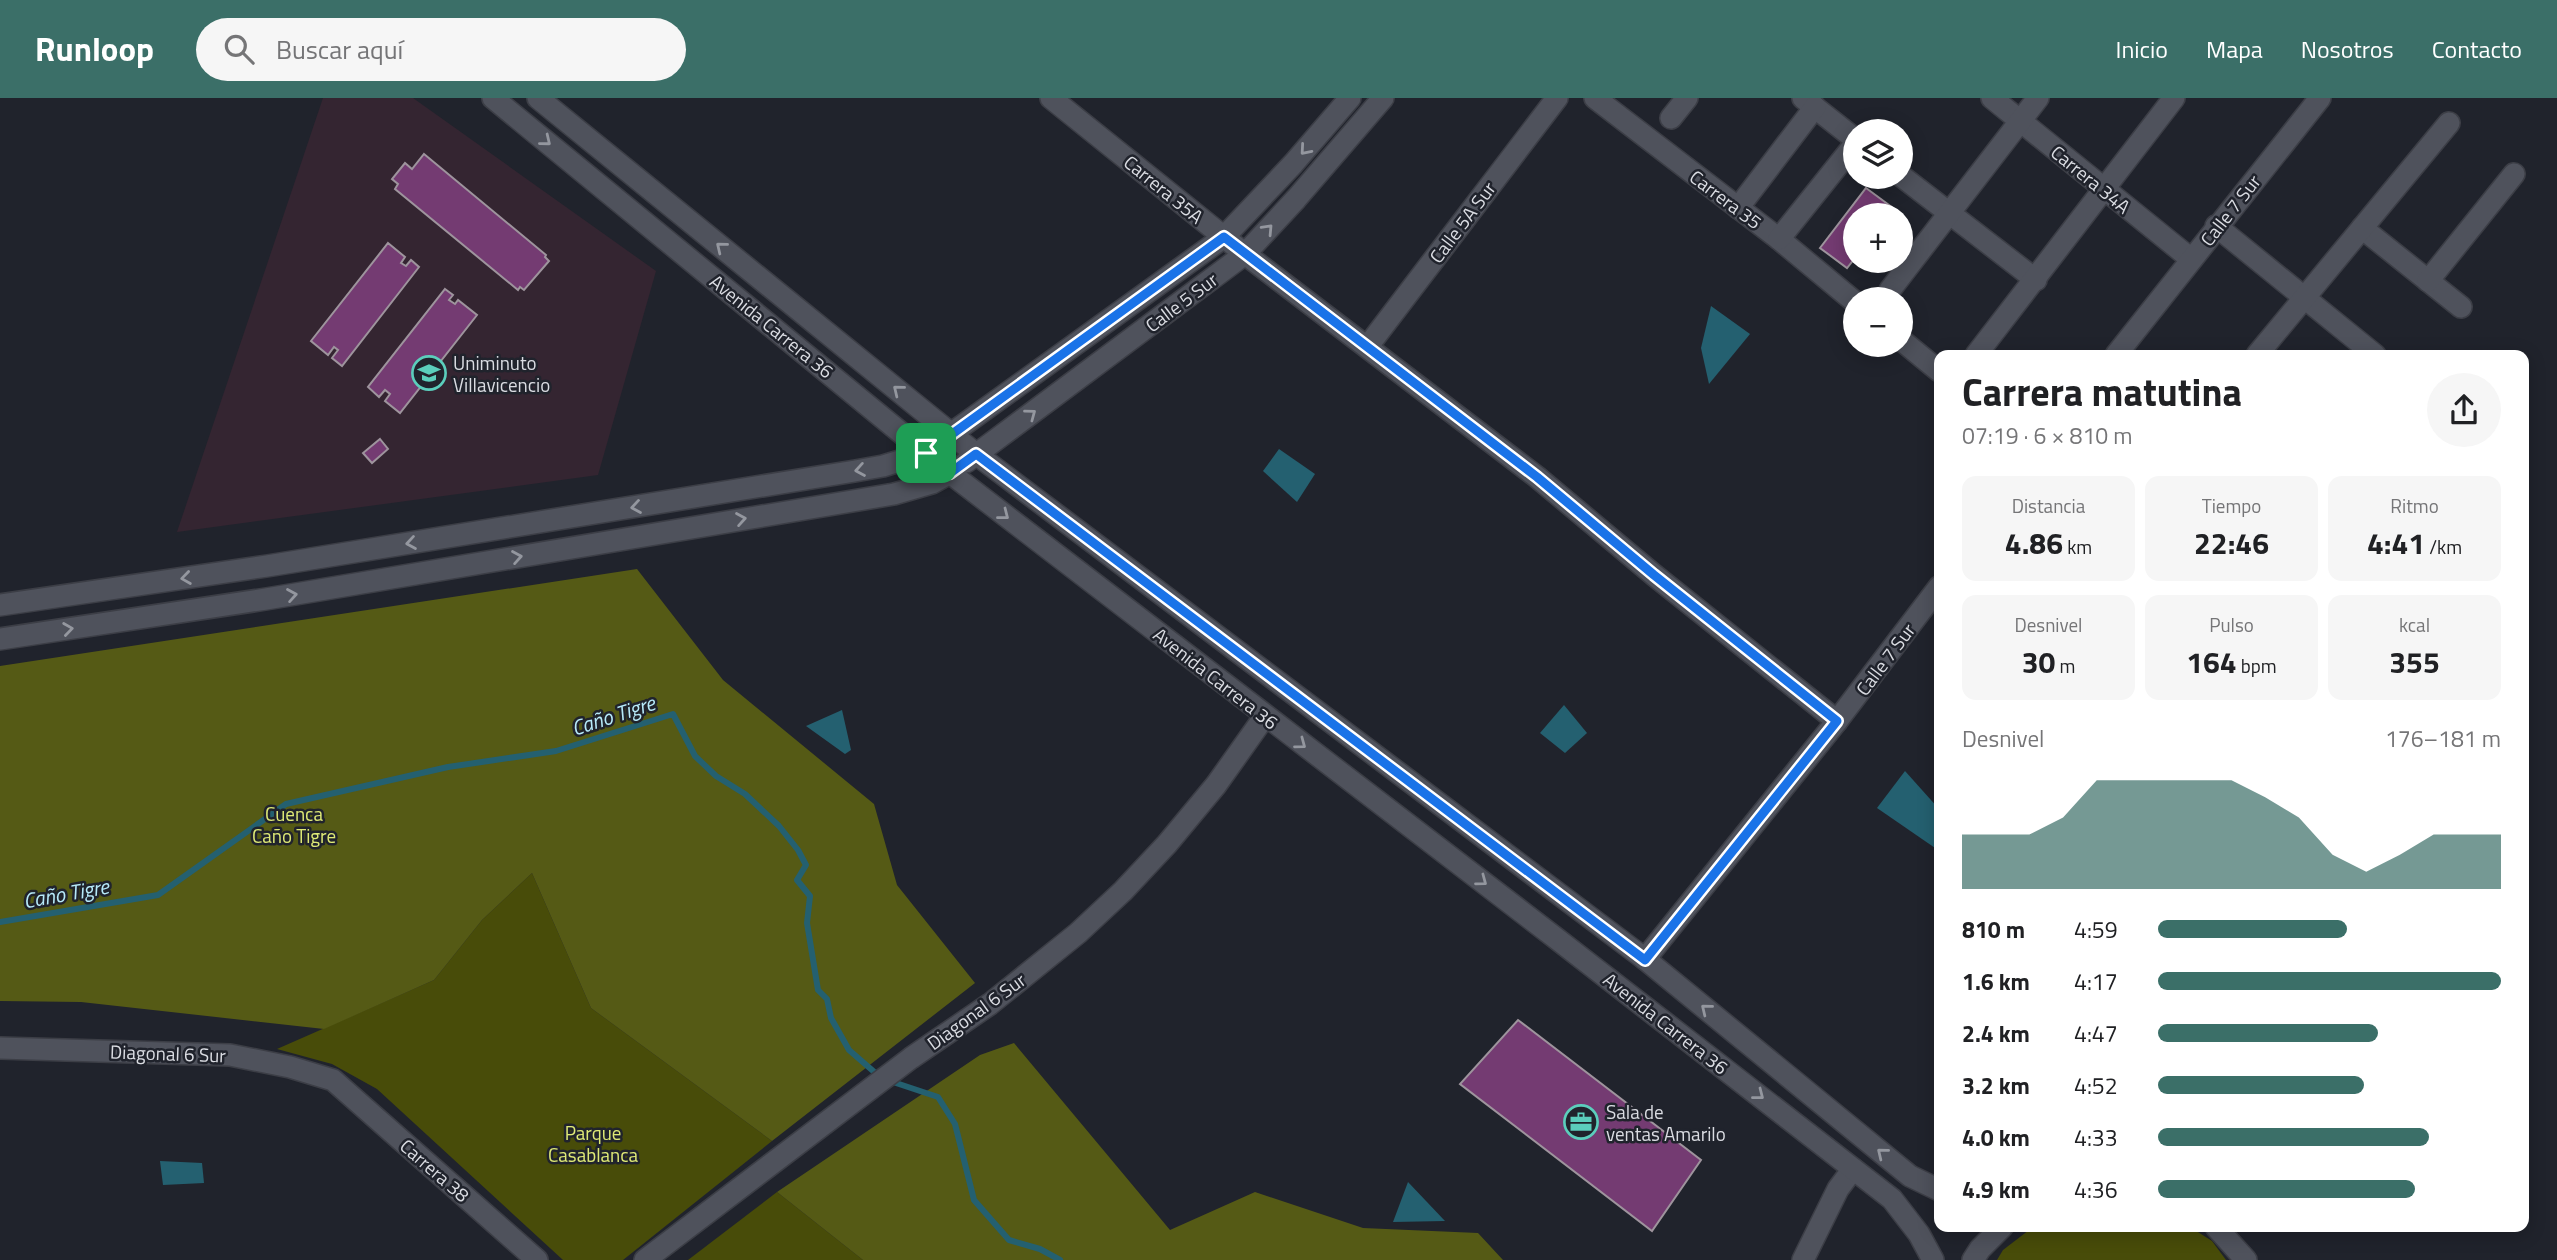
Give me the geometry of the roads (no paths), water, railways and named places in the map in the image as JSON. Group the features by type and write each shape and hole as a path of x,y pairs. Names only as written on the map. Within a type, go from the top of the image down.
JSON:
{"street":[{"name":"Avenida Carrera 36","path":"493,98 950,473 1892,1199 1919,1234 1933,1260"},
{"name":"Avenida Carrera 36","path":"538,98 976,454 1645,960 1910,1175 1934,1187"},
{"name":"Carrera 35A","path":"1051,98 1245,254 1548,485 1654,575 1837,721"},
{"name":"Calle 5 Sur","path":"926,453 1224,237 1350,98"},
{"name":"Calle 5 Sur","path":"0,639 266,599 894,494 932,483 976,454 1245,254 1383,98"},
{"name":"Calle 5A Sur","path":"1367,346 1557,98"},
{"name":"Carrera 35","path":"1595,98 1779,239 1843,292"},
{"path":"1671,118 1687,98"},
{"name":"Carrera 34A","path":"1992,98 2191,259"},
{"path":"1892,287 2038,98"},
{"name":"Calle 7 Sur","path":"2120,350 2320,98"},
{"path":"1980,350 2172,99"},
{"path":"1738,208 1809,103 1843,131"},
{"path":"2261,350 2449,123"},
{"path":"1779,239 1843,156"},
{"path":"2428,281 2514,174"},
{"path":"1913,185 2036,280"},
{"path":"2217,226 2369,350"},
{"path":"2362,228 2461,307"},
{"path":"1913,350 1934,367"},
{"path":"0,605 281,564 883,466 926,453"},
{"name":"Calle 7 Sur","path":"1645,960 1837,721 1934,594"},
{"name":"Diagonal 6 Sur","path":"645,1260 911,1058 990,1004 1078,933 1123,891 1167,844 1216,785 1265,716"},
{"name":"Diagonal 6 Sur","path":"0,1048 230,1055 290,1067 333,1080"},
{"name":"Carrera 38","path":"333,1080 537,1260"},
{"path":"1803,1260 1838,1189 1853,1168"},
{"path":"1973,1260 1997,1232"},
{"path":"2221,1232 2246,1260"}],"water":[{"path":"1711,306 1750,334 1709,384 1701,348"},
{"path":"1279,449 1315,474 1297,502 1263,471"},
{"path":"1564,705 1587,733 1565,753 1540,733"},
{"path":"842,710 851,750 845,754 806,726"},
{"path":"1905,771 1934,803 1934,847 1877,808"},
{"path":"160,1161 202,1163 204,1183 163,1185"},
{"path":"1408,1182 1445,1221 1393,1222"}],"waterway":[{"name":"Caño Tigre","path":"0,922 158,895 286,804 448,767 556,751 673,714 695,756 716,776 745,794 779,826 798,850 806,865 797,880 810,896 807,923 818,990 827,999 831,1018 849,1050 880,1077"},
{"name":"Caño Tigre","path":"890,1081 938,1097 955,1124 974,1200 1009,1240 1040,1249 1060,1260"}],"place":[{"name":"Uniminuto Villavicencio","path":"429,373"},
{"name":"Sala de ventas Amarilo","path":"1581,1122"}],"park label":[{"name":"Cuenca Caño Tigre","path":"294,824"},
{"name":"Parque Casablanca","path":"593,1143"}]}
